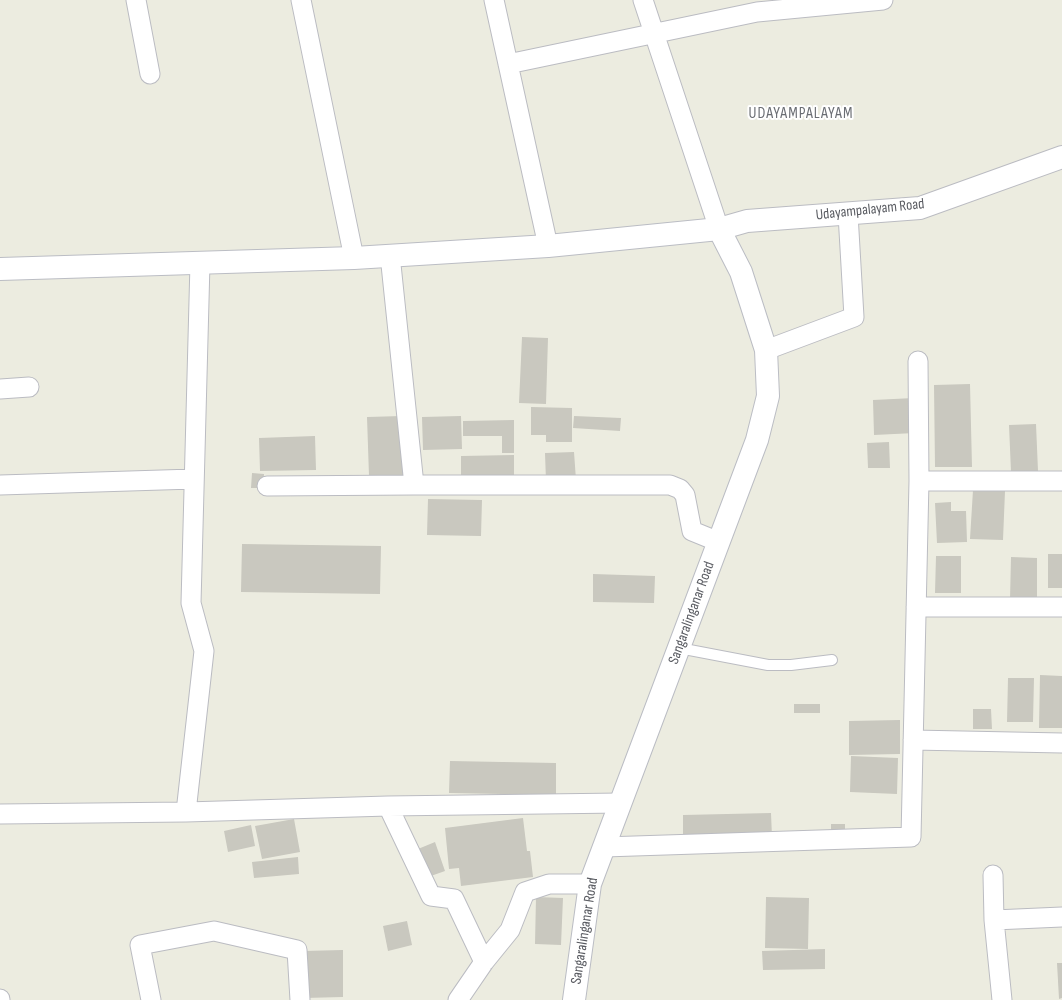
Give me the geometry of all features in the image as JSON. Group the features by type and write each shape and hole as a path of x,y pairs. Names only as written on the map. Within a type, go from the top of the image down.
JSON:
{"main road":[{"name":"Udayampalayam Road","path":"0,269 354,258 548,246 719,229 747,221 920,208 1062,157"},
{"name":"Sangaralinganar Road","path":"574,1000 590,884 757,440 768,396 766,350 741,272 719,229"}],"street":[{"path":"136,0 150,74"},
{"path":"301,0 354,258"},
{"path":"494,0 548,246"},
{"path":"643,0 719,229"},
{"path":"508,64 768,11 883,0"},
{"path":"766,350 854,317 848,214"},
{"path":"390,255 414,485"},
{"path":"186,812 204,650 191,603 200,263"},
{"path":"604,846 912,837 919,482 918,361"},
{"path":"0,389 29,387"},
{"path":"0,485 194,479"},
{"path":"919,482 1062,481"},
{"path":"267,486 670,486 680,490 685,496 692,531 718,542"},
{"path":"916,607 1062,608"},
{"path":"914,740 1062,743"},
{"path":"0,814 186,812 388,806 621,803"},
{"path":"388,806 431,896 454,899 484,962"},
{"path":"993,876 994,920 1002,1000"},
{"path":"458,1000 484,962 510,930 525,892 549,884 590,884"},
{"path":"994,920 1062,917"},
{"path":"151,1000 140,945 214,931 297,950 300,1000"}],"lane":[{"path":"679,648 768,665 832,660"}],"building":[{"path":"522,337 548,338 546,404 519,403"},
{"path":"970,384 972,467 935,467 934,385"},
{"path":"914,398 915,433 874,435 873,400"},
{"path":"531,407 572,408 572,442 546,442 546,435 531,435"},
{"path":"402,416 404,475 369,476 367,417"},
{"path":"461,416 462,449 423,450 422,417"},
{"path":"574,416 621,418 620,431 573,428"},
{"path":"514,420 514,453 502,453 502,436 463,436 463,421"},
{"path":"1036,424 1038,471 1011,472 1009,425"},
{"path":"315,436 316,470 260,471 259,438"},
{"path":"889,442 890,468 868,468 867,443"},
{"path":"574,452 576,480 546,481 545,453"},
{"path":"514,455 514,479 461,479 461,456"},
{"path":"252,473 264,474 263,488 251,488"},
{"path":"973,490 1005,491 1003,540 970,539"},
{"path":"428,499 482,500 481,536 427,535"},
{"path":"951,502 951,511 966,511 967,542 937,543 935,503"},
{"path":"242,544 381,546 380,594 241,592"},
{"path":"1048,554 1062,554 1062,588 1048,588"},
{"path":"936,556 961,556 961,593 935,593"},
{"path":"1011,557 1037,558 1037,600 1010,600"},
{"path":"593,574 655,576 654,603 593,602"},
{"path":"1040,675 1062,676 1062,728 1039,728"},
{"path":"1008,678 1034,678 1033,722 1007,722"},
{"path":"794,704 820,704 820,713 794,713"},
{"path":"973,709 991,709 992,729 973,729"},
{"path":"900,720 900,754 849,755 849,721"},
{"path":"851,756 898,758 897,794 850,792"},
{"path":"450,761 556,763 556,795 449,793"},
{"path":"771,813 772,837 683,840 683,815"},
{"path":"523,818 527,851 530,851 533,877 461,886 459,868 449,869 445,828"},
{"path":"294,819 300,852 262,859 255,826"},
{"path":"831,824 845,824 845,833 831,833"},
{"path":"251,825 255,846 228,852 224,831"},
{"path":"435,842 445,871 428,877 418,849"},
{"path":"298,857 299,874 254,878 252,862"},
{"path":"536,897 563,898 561,945 535,944"},
{"path":"766,897 809,898 808,949 765,948"},
{"path":"407,921 412,945 388,951 383,926"},
{"path":"825,949 825,969 763,970 762,951"},
{"path":"343,950 343,997 304,998 303,951"},
{"path":"1057,963 1062,963 1062,998 1059,999"}],"district":[{"name":"UDAYAMPALAYAM","path":"801,114"}]}
